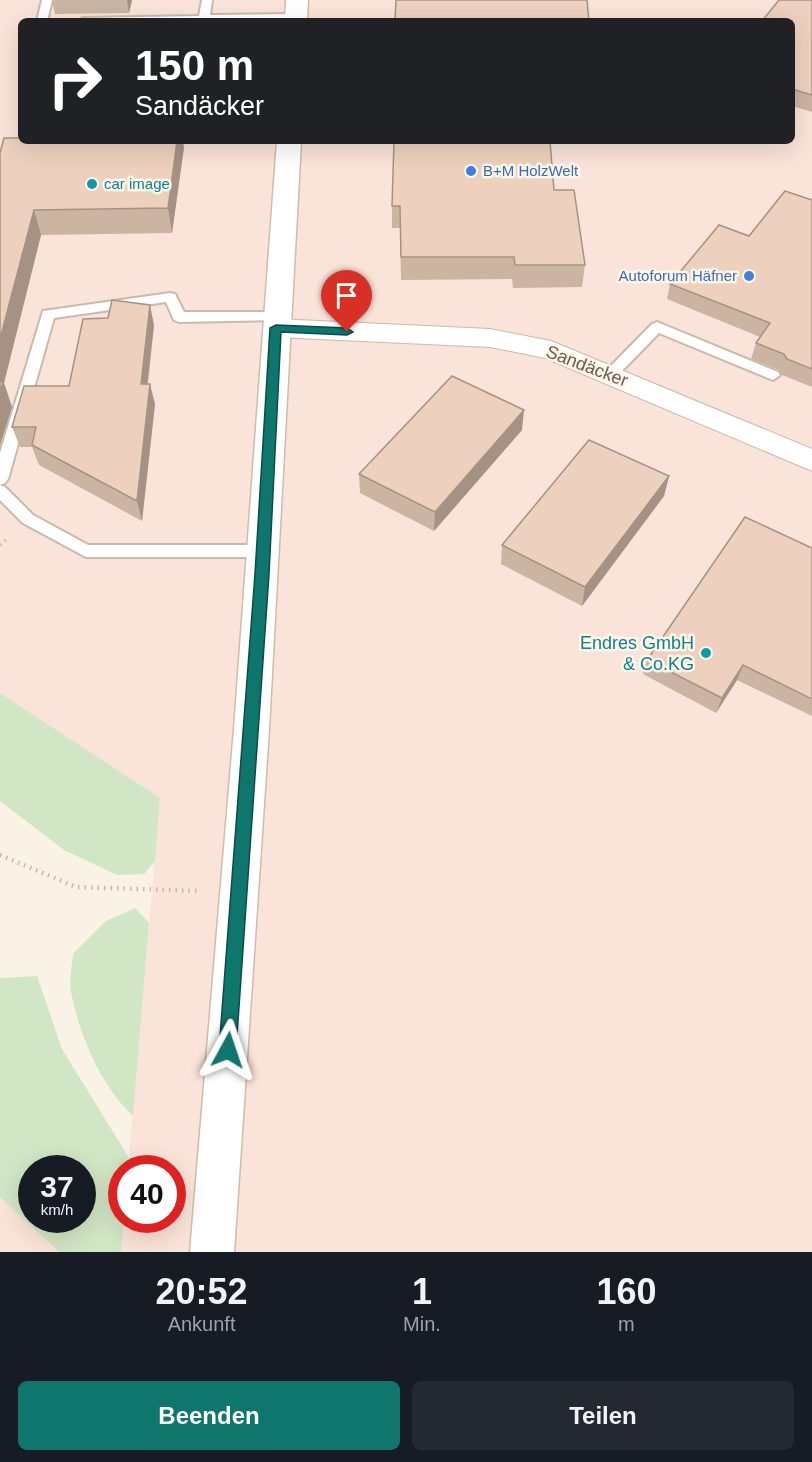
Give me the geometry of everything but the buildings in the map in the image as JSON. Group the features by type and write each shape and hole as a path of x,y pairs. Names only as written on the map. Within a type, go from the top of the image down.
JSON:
{"street":[{"path":"212,1252 264,551 276,322 289,144"},
{"name":"Sandäcker","path":"276,322 490,338 551,350 812,461"}],"lane":[{"path":"43,18 47,0"},
{"path":"204,18 207,0"},
{"path":"230,18 296,13"},
{"path":"0,479 48,314 170,297 179,317 276,322"},
{"path":"611,374 657,327 773,375"},
{"path":"0,490 28,519 86,551 264,551"}],"path":[{"path":"0,855 76,887 240,893"}],"shaded area":[{"path":"0,0 812,0 812,1252 121,1252 123,1233 186,1233 186,1155 129,1155 160,798 0,693"},
{"path":"0,1197 18,1214 18,1233 39,1233 59,1252 0,1252"}],"green space":[{"path":"0,693 160,798 155,861 144,874 117,875 64,850 0,801"},
{"path":"135,908 149,923 133,1116 101,1075 93,1059 80,1026 70,983 73,954 106,921"},
{"path":"37,976 62,1049 127,1155 108,1155 108,1233 123,1233 121,1252 59,1252 39,1233 96,1233 96,1155 18,1155 18,1214 0,1197 0,978"}],"place":[{"name":"B+M HolzWelt","path":"471,171"},
{"name":"car image","path":"92,184"},
{"name":"Autoforum Häfner","path":"749,276"},
{"name":"Endres GmbH & Co.KG","path":"706,653"}],"route":[{"path":"228,1050 262,574 276,328 347,332"}]}
